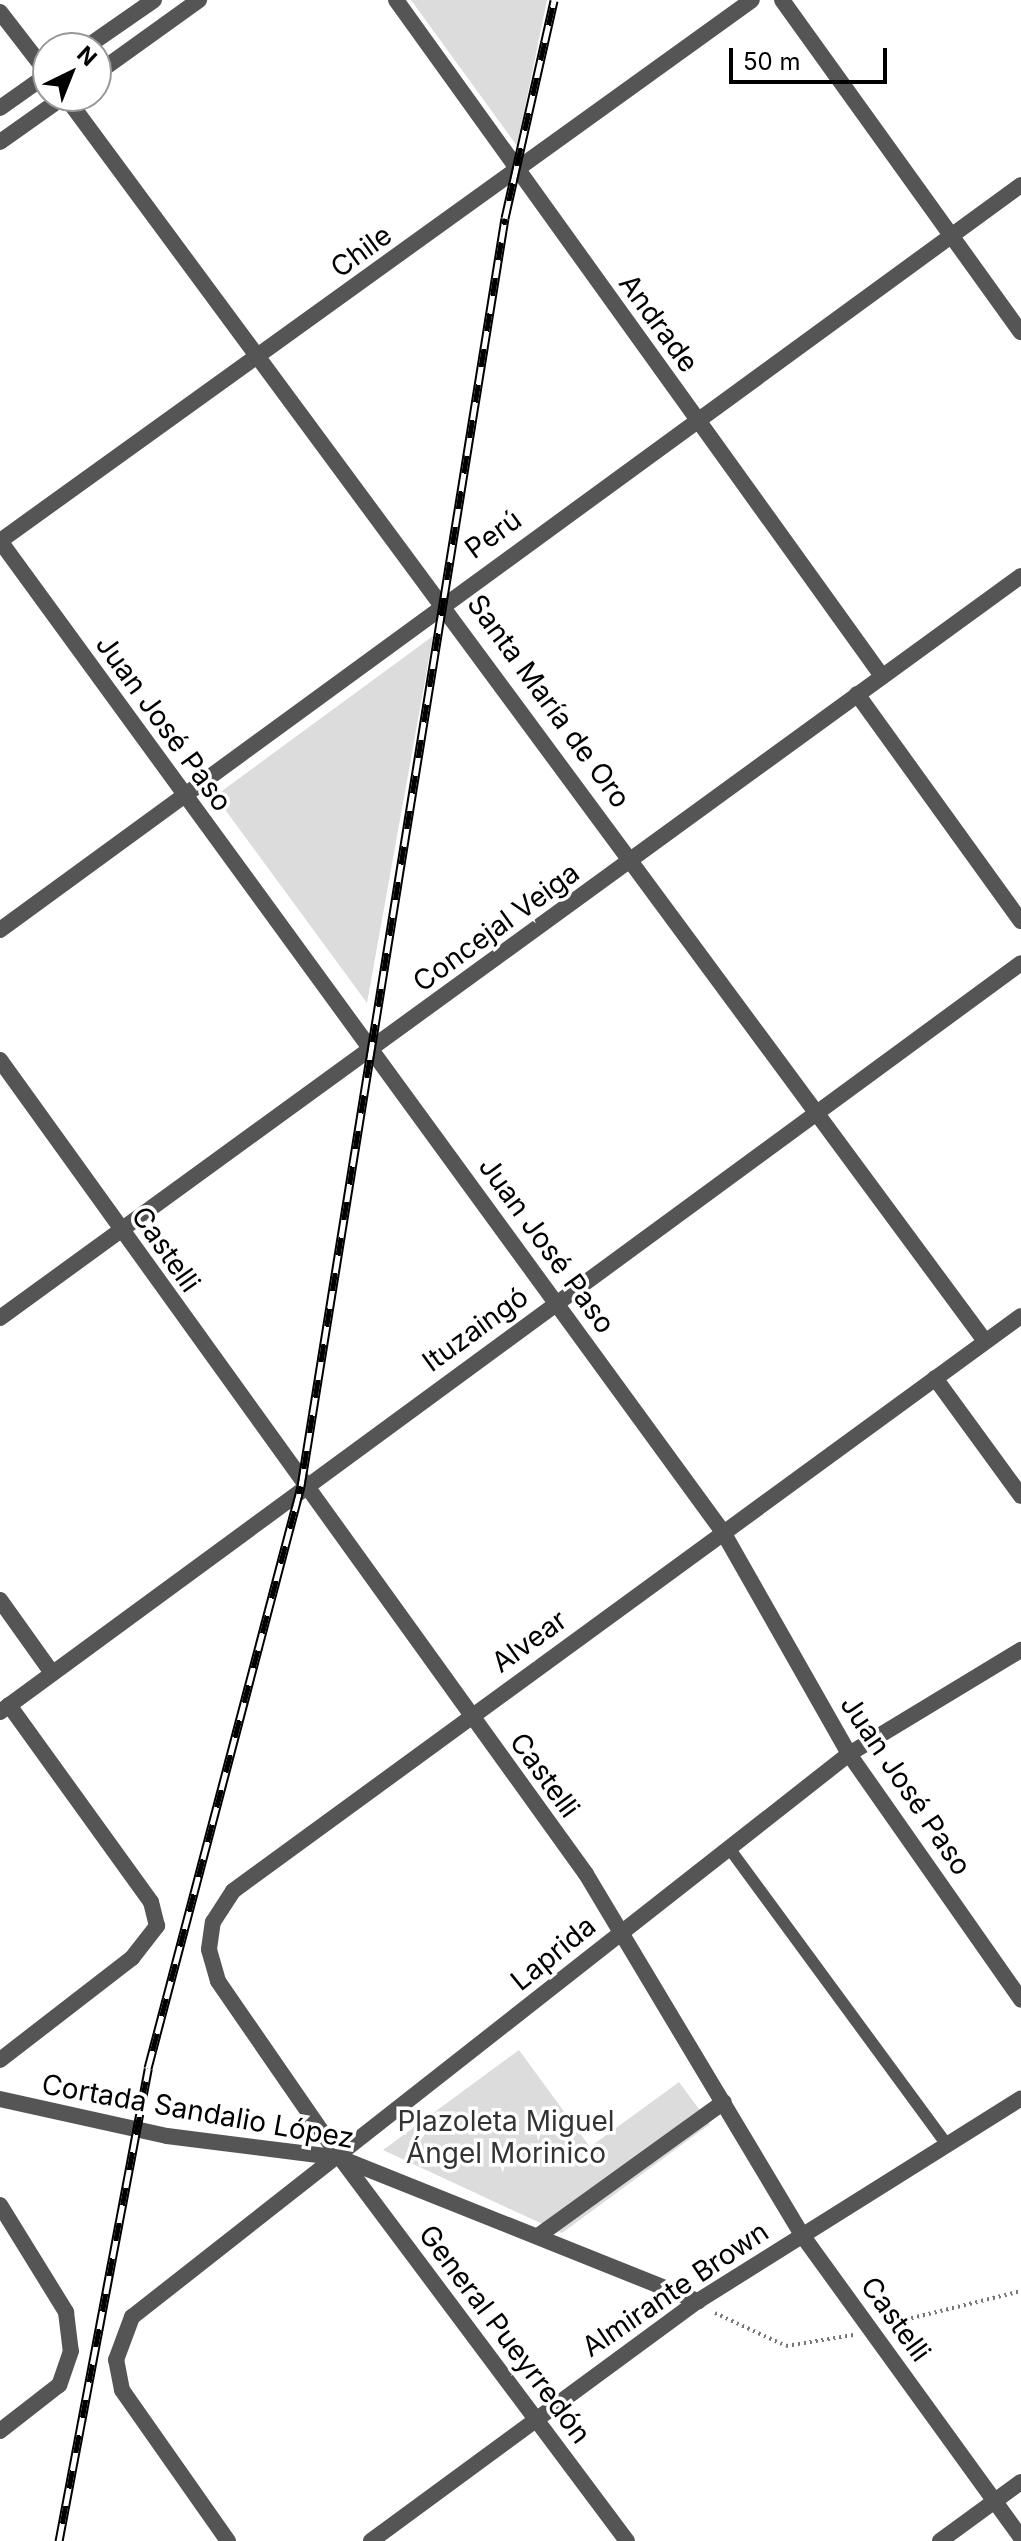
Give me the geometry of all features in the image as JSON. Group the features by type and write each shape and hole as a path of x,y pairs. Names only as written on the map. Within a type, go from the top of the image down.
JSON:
{"street":[{"path":"108,32 154,0"},
{"path":"112,63 199,0"},
{"name":"Andrade","path":"396,0 515,170 882,676"},
{"name":"Chile","path":"0,541 260,357 752,0"},
{"path":"782,0 1021,332"},
{"path":"0,12 32,53"},
{"path":"0,108 32,85"},
{"path":"0,142 42,112"},
{"name":"Santa María de Oro","path":"77,112 443,602 985,1341"},
{"name":"Perú","path":"0,930 443,602 1021,185"},
{"name":"Juan José Paso","path":"0,541 723,1532 849,1754 1021,2000"},
{"name":"Concejal Veiga","path":"0,1318 373,1050 1021,576"},
{"path":"857,694 1021,921"},
{"name":"Ituzaingó","path":"4,1708 301,1486 1021,963"},
{"name":"Castelli","path":"0,1060 621,1931 802,2235 1021,2538"},
{"name":"Alvear","path":"218,1981 209,1949 213,1922 233,1891 1021,1316"},
{"path":"935,1378 1021,1496"},
{"path":"0,1600 52,1673"},
{"name":"Laprida","path":"228,2541 122,2390 116,2360 132,2317 340,2158 621,1931 849,1754 1021,1650"},
{"path":"0,2060 132,1958 157,1926 151,1902 4,1708"},
{"name":"General Pueyrredón","path":"218,1981 340,2158 627,2541"},
{"name":"Almirante Brown","path":"371,2541 535,2417 698,2301 1021,2098"},
{"name":"Cortada Sandalio López","path":"0,2099 167,2136 340,2158 698,2301"},
{"path":"538,2236 724,2102"},
{"path":"0,2431 59,2385 71,2351 66,2312 1,2208"},
{"path":"940,2541 1021,2482"}],"lane":[{"path":"729,1848 947,2145"}],"green space":[{"path":"411,0 547,0 517,146"},
{"path":"433,636 367,1003 215,796"},
{"name":"Plazoleta Miguel Ángel Morinico","path":"519,2050 590,2147 679,2082 710,2124 562,2233 383,2150"}],"railway":[{"path":"59,2541 148,2068 301,1486 505,218 554,0"}]}
